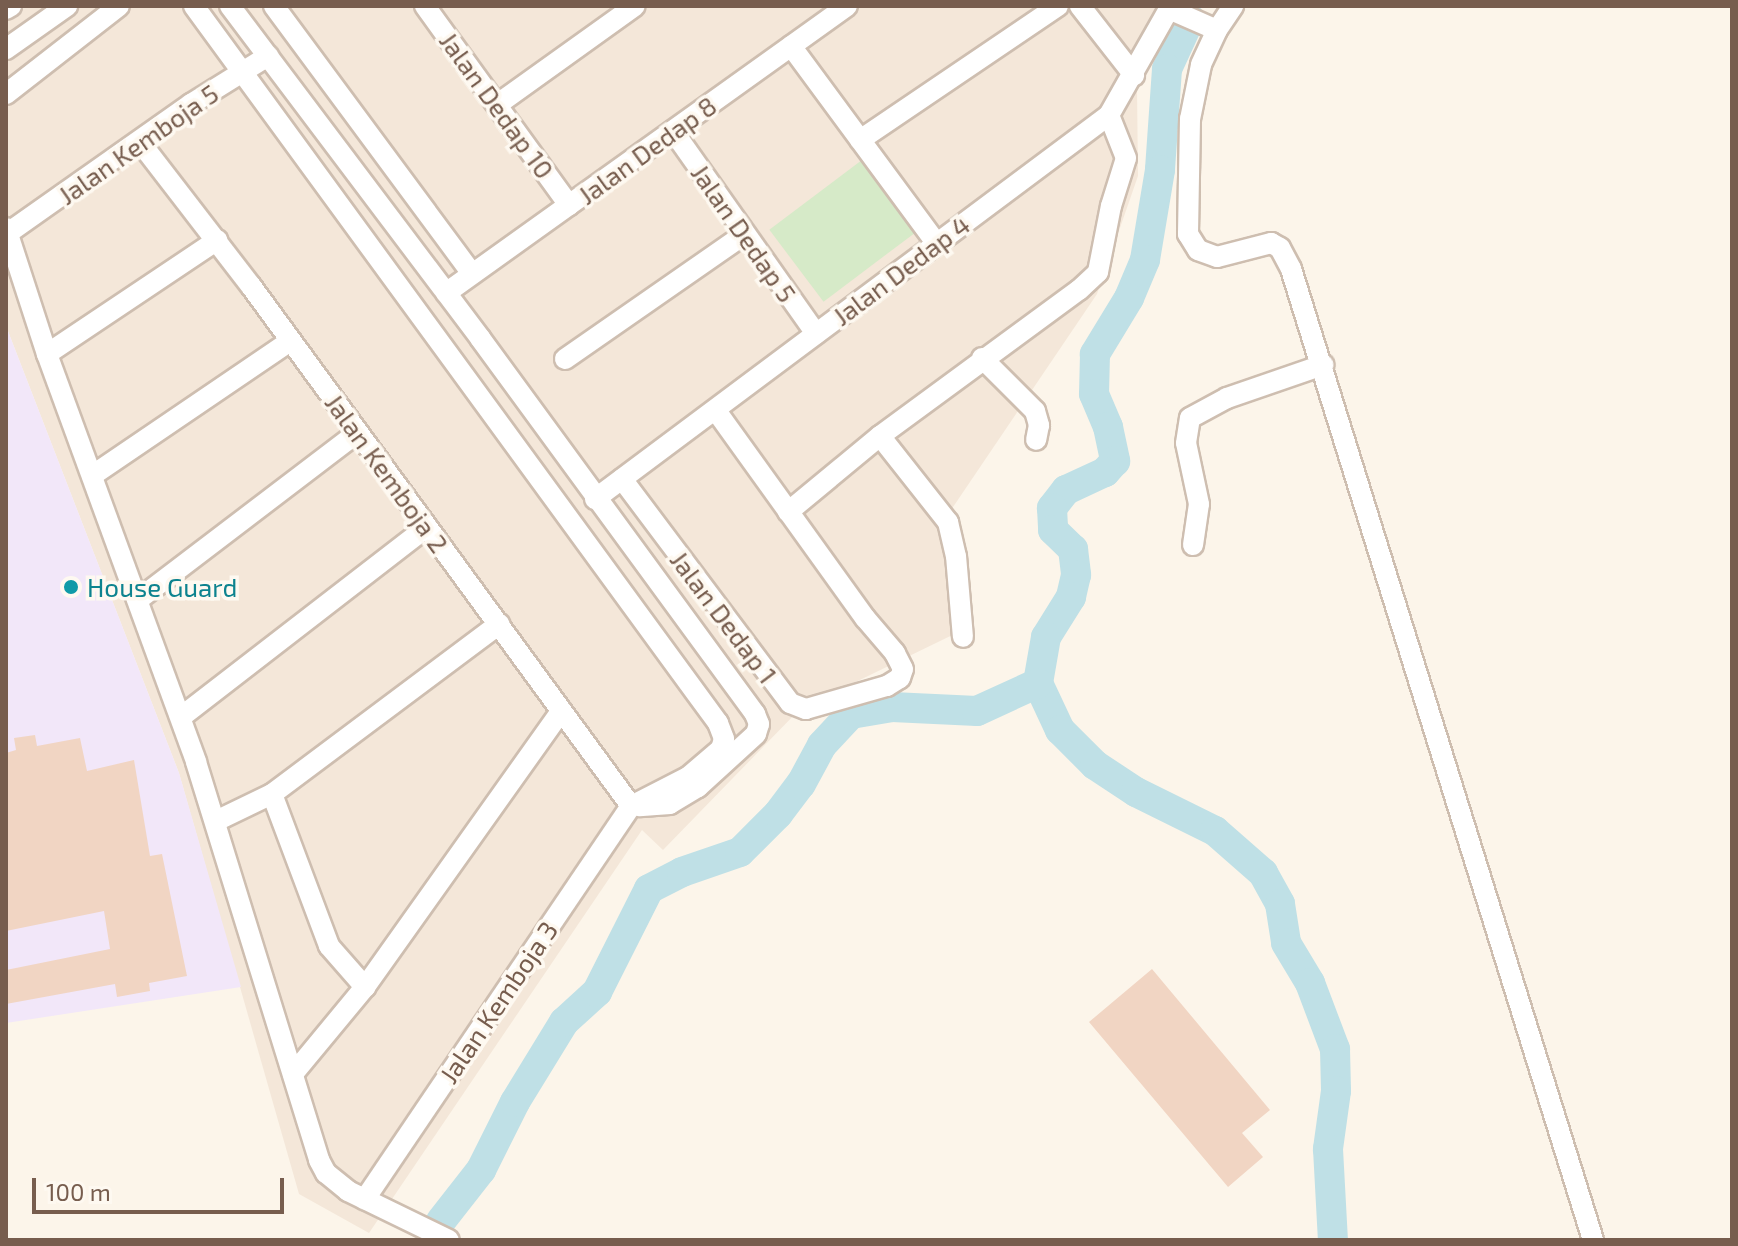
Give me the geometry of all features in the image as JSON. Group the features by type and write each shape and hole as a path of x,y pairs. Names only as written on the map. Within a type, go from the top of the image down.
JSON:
{"street":[{"path":"6,94 119,6"},
{"path":"194,6 723,730 721,749 688,777 631,806"},
{"path":"230,6 446,293 759,724 756,734 737,756 698,787 670,804 631,806"},
{"path":"274,6 472,274"},
{"path":"498,104 635,6"},
{"name":"Jalan Dedap 8","path":"446,293 847,6"},
{"path":"860,140 1058,6"},
{"path":"1080,6 1134,75"},
{"path":"1233,6 1217,30 1201,65 1190,119 1188,234 1198,250 1217,257 1271,243 1280,248 1291,269 1593,1240"},
{"path":"6,49 62,7"},
{"name":"Jalan Dedap 10","path":"434,9 569,205"},
{"name":"Jalan Dedap 4","path":"595,499 716,411 935,241 1109,115 1169,9 1217,30"},
{"path":"791,46 935,241"},
{"name":"Jalan Kemboja 5","path":"7,231 268,56"},
{"path":"716,411 788,512 880,436 982,358 1079,290 1098,272 1126,158 1109,115"},
{"name":"Jalan Dedap 5","path":"673,131 816,334"},
{"name":"Jalan Kemboja 2","path":"140,142 217,240 631,806"},
{"path":"7,231 47,354 181,717 326,1173 348,1191 449,1240"},
{"path":"565,359 745,234"},
{"path":"47,354 217,240"},
{"path":"93,475 290,341"},
{"path":"982,358 1035,411 1039,425 1036,440"},
{"path":"1193,545 1199,504 1186,443 1190,418 1227,398 1323,365"},
{"path":"139,599 358,432"},
{"path":"880,436 948,522 956,556 963,637"},
{"name":"Jalan Dedap 1","path":"622,479 790,703 806,709 894,682 903,674 902,664 788,512"},
{"path":"181,717 427,527"},
{"path":"216,821 272,794 499,624"},
{"path":"293,1074 365,987 561,711"},
{"path":"272,794 329,946 365,987"},
{"name":"Jalan Kemboja 3","path":"365,1199 631,806"}],"shaded area":[{"path":"6,6 1165,6 1137,88 1138,176 1097,294 949,513 971,626 800,709 663,850 642,830 369,1233 299,1194 179,773 6,326"},
{"path":"6,326 179,773 241,987 6,1023"}],"green space":[{"path":"862,160 916,232 824,302 769,230"}],"building":[{"path":"35,735 37,746 80,738 87,771 134,760 150,856 162,854 187,976 149,983 150,991 117,997 115,984 6,1004 6,970 110,949 104,911 6,931 6,753 16,750 14,738"},
{"path":"1152,969 1270,1110 1242,1133 1263,1157 1228,1187 1089,1022"}],"waterway":[{"path":"1190,19 1167,69 1160,170 1145,260 1129,298 1095,354 1094,394 1108,427 1115,461 1105,472 1066,490 1052,508 1053,530 1073,549 1076,575 1071,597 1046,637 1038,683 1060,730 1095,765 1136,792 1215,831 1263,873 1280,904 1286,943 1310,983 1335,1049 1336,1091 1328,1149 1333,1240"},
{"path":"441,1221 481,1170 515,1102 564,1022 597,992 649,889 682,872 740,852 778,814 801,784 822,745 851,714 892,707 977,711 1038,683"}],"place":[{"name":"House Guard","path":"71,587"}]}
